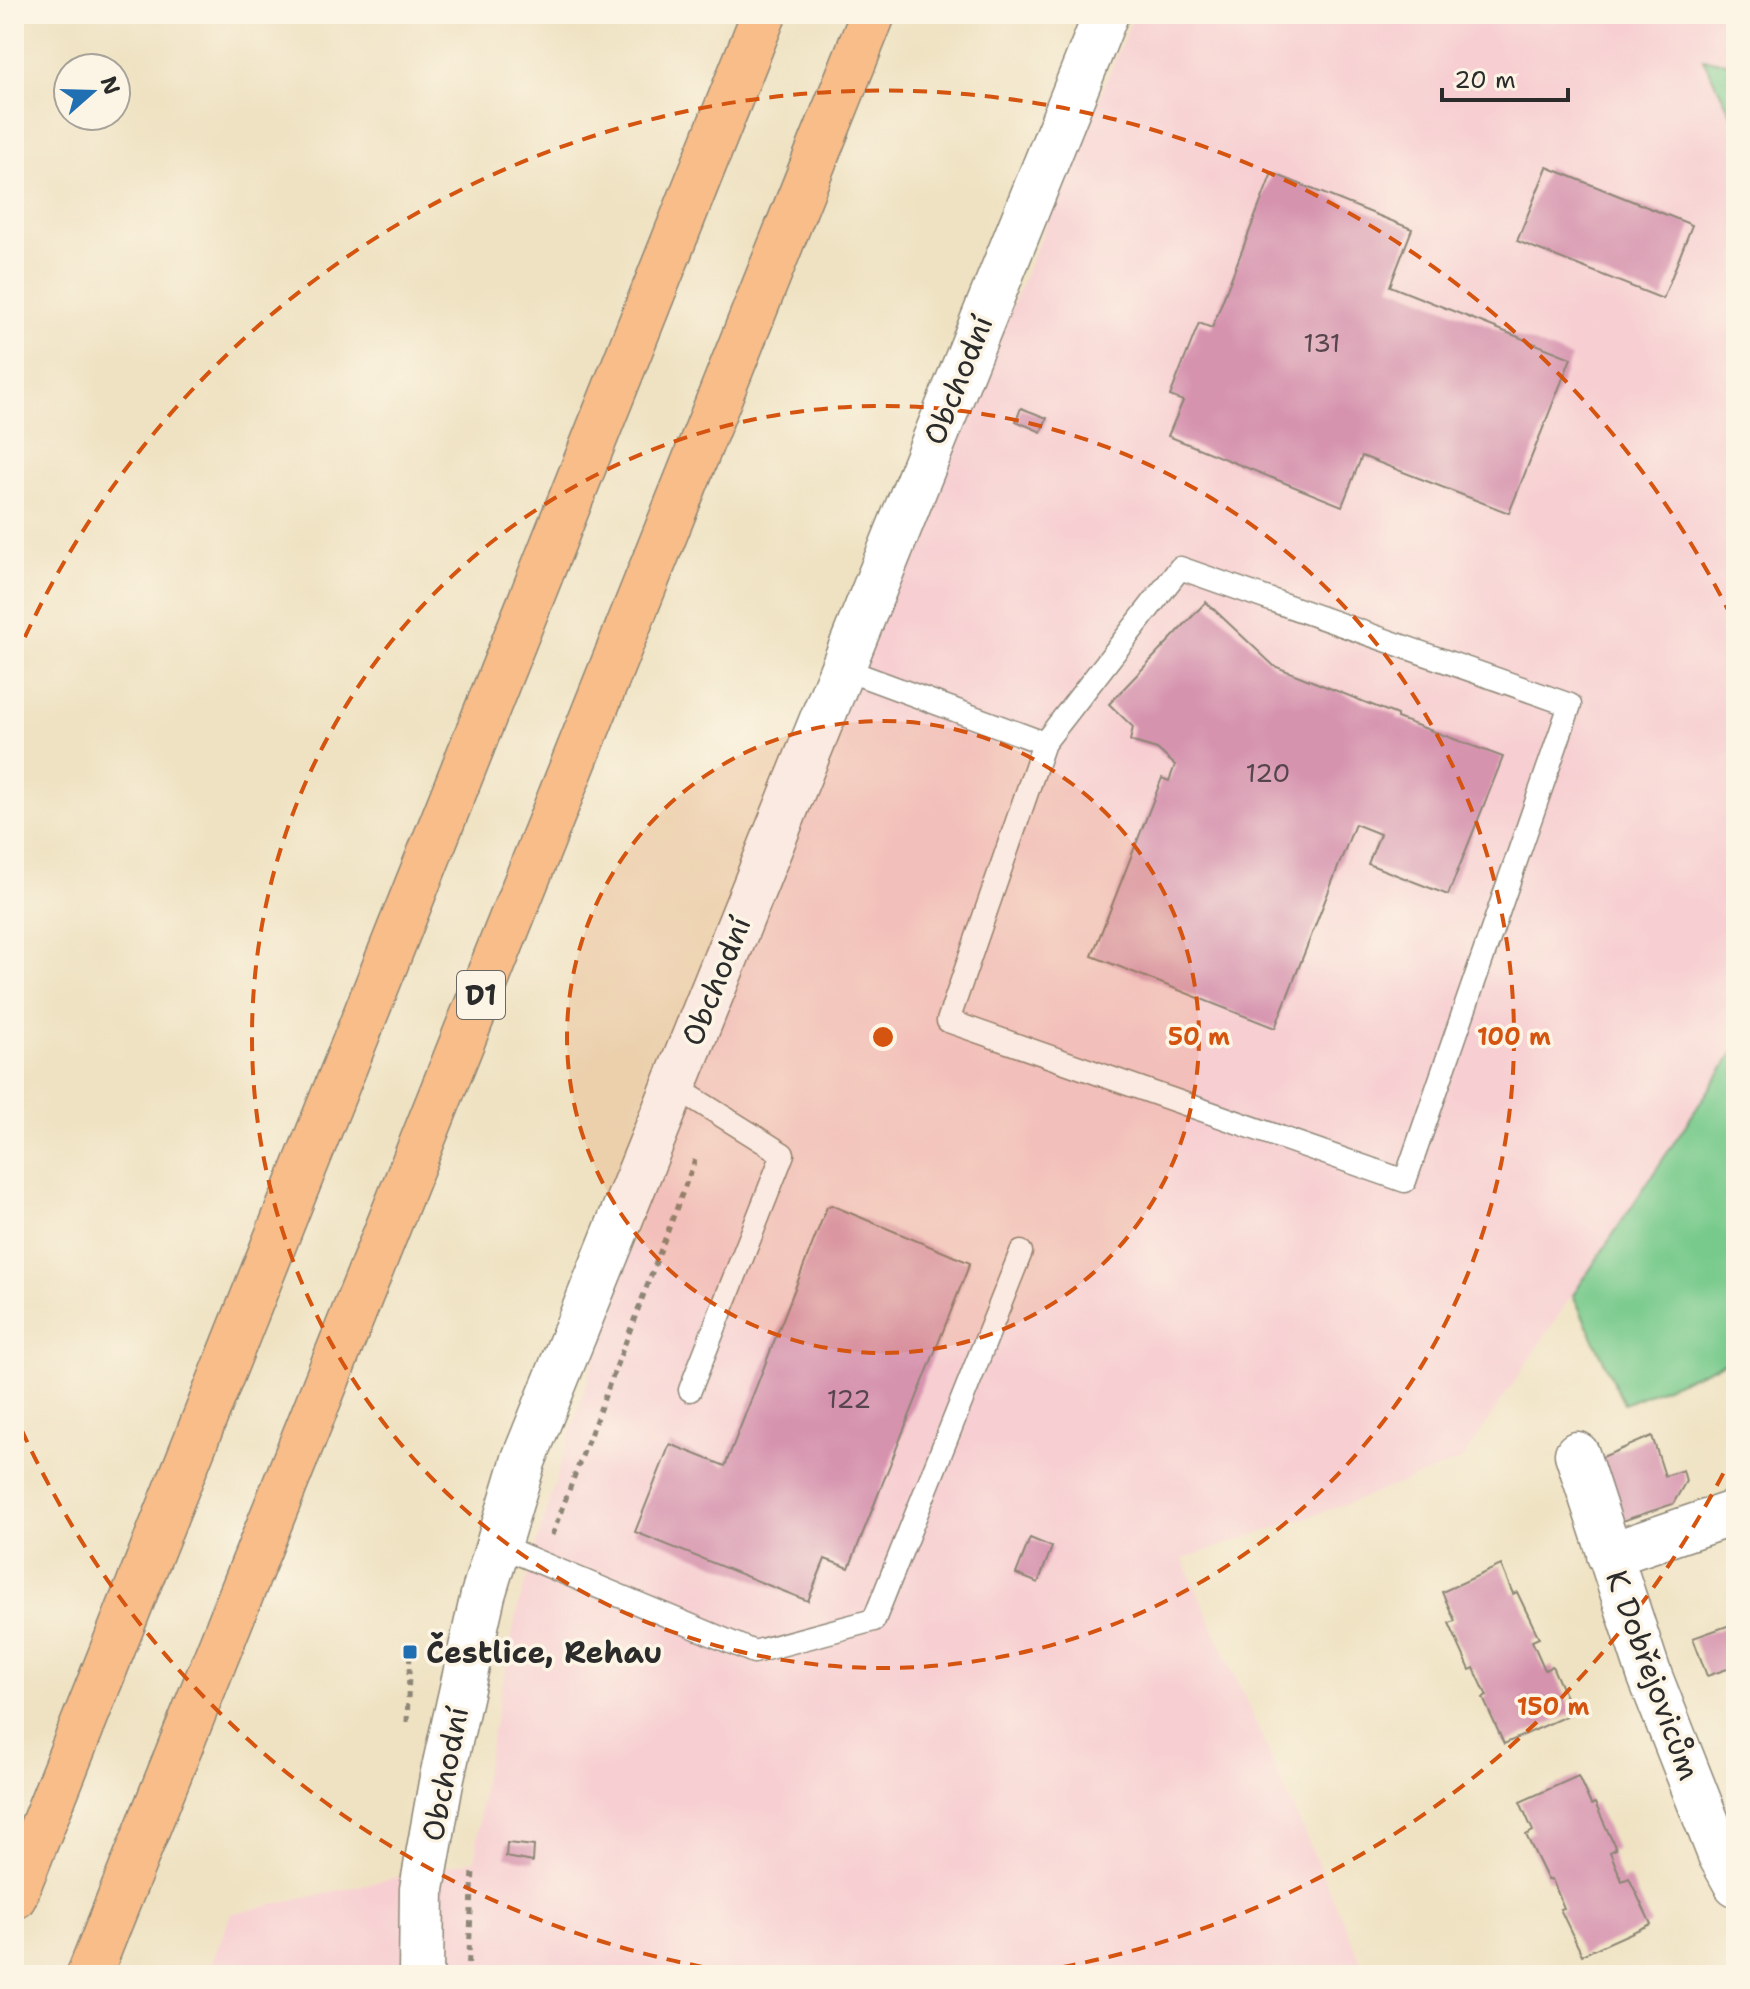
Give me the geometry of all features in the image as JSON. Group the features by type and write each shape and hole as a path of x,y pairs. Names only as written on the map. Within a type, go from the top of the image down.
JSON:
{"highway":[{"path":"14,1897 764,14"},
{"name":"D1","path":"89,1975 873,14"}],"street":[{"name":"Obchodní","path":"421,1975 422,1889 445,1762 483,1595 524,1459 1106,14"},
{"name":"K Dobřejovicům","path":"1577,1454 1654,1688 1720,1855 1736,1884"},
{"name":"K Dobřejovicům","path":"1609,1555 1736,1512"}],"lane":[{"path":"1180,568 1570,705 1405,1181 948,1021 1044,743 1180,568"},
{"path":"841,668 1044,743"},
{"path":"674,1086 783,1154 690,1390"},
{"path":"498,1545 754,1652 874,1620 1021,1252"}],"path":[{"path":"541,1563 713,1110"},
{"path":"468,1975 474,1857"}],"shaded area":[{"path":"1134,14 1736,14 1736,64 1703,60 1736,122 1736,1049 1462,1460 1347,1504 1183,1559 1367,1975 207,1975 231,1914 475,1860 483,1780 518,1607 561,1462 669,1128"}],"green space":[{"path":"1703,59 1736,64 1736,122"},
{"path":"1736,1049 1736,1358 1624,1404 1573,1295"}],"building":[{"path":"1547,167 1692,225 1663,299 1517,241"},
{"path":"1272,173 1412,229 1390,286 1571,358 1509,513 1362,456 1342,506 1168,436 1183,401 1170,396 1199,323 1212,328"},
{"path":"1021,408 1047,418 1041,432 1016,421"},
{"path":"1206,602 1274,666 1397,715 1397,718 1503,757 1448,895 1368,864 1380,834 1355,824 1275,1028 1092,956 1162,778 1169,781 1175,765 1157,749 1130,741 1133,727 1109,704"},
{"path":"831,1205 970,1263 849,1568 825,1559 808,1601 635,1532 670,1444 725,1466 827,1207"},
{"path":"1652,1436 1665,1476 1683,1470 1686,1481 1673,1504 1622,1521 1600,1458"},
{"path":"1030,1538 1052,1547 1038,1583 1016,1574"},
{"path":"1501,1565 1513,1594 1517,1592 1539,1638 1532,1641 1545,1670 1552,1666 1573,1713 1504,1744 1483,1698 1487,1696 1474,1668 1470,1670 1449,1623 1455,1621 1442,1592"},
{"path":"1736,1623 1736,1666 1707,1676 1693,1638"},
{"path":"1578,1776 1591,1805 1595,1803 1616,1849 1610,1852 1622,1881 1629,1878 1651,1924 1582,1955 1560,1909 1564,1908 1552,1879 1548,1880 1526,1835 1533,1831 1520,1802"},
{"path":"507,1843 534,1846 533,1862 506,1857"}],"place":[{"name":"Čestlice, Rehau","path":"410,1652"}]}
